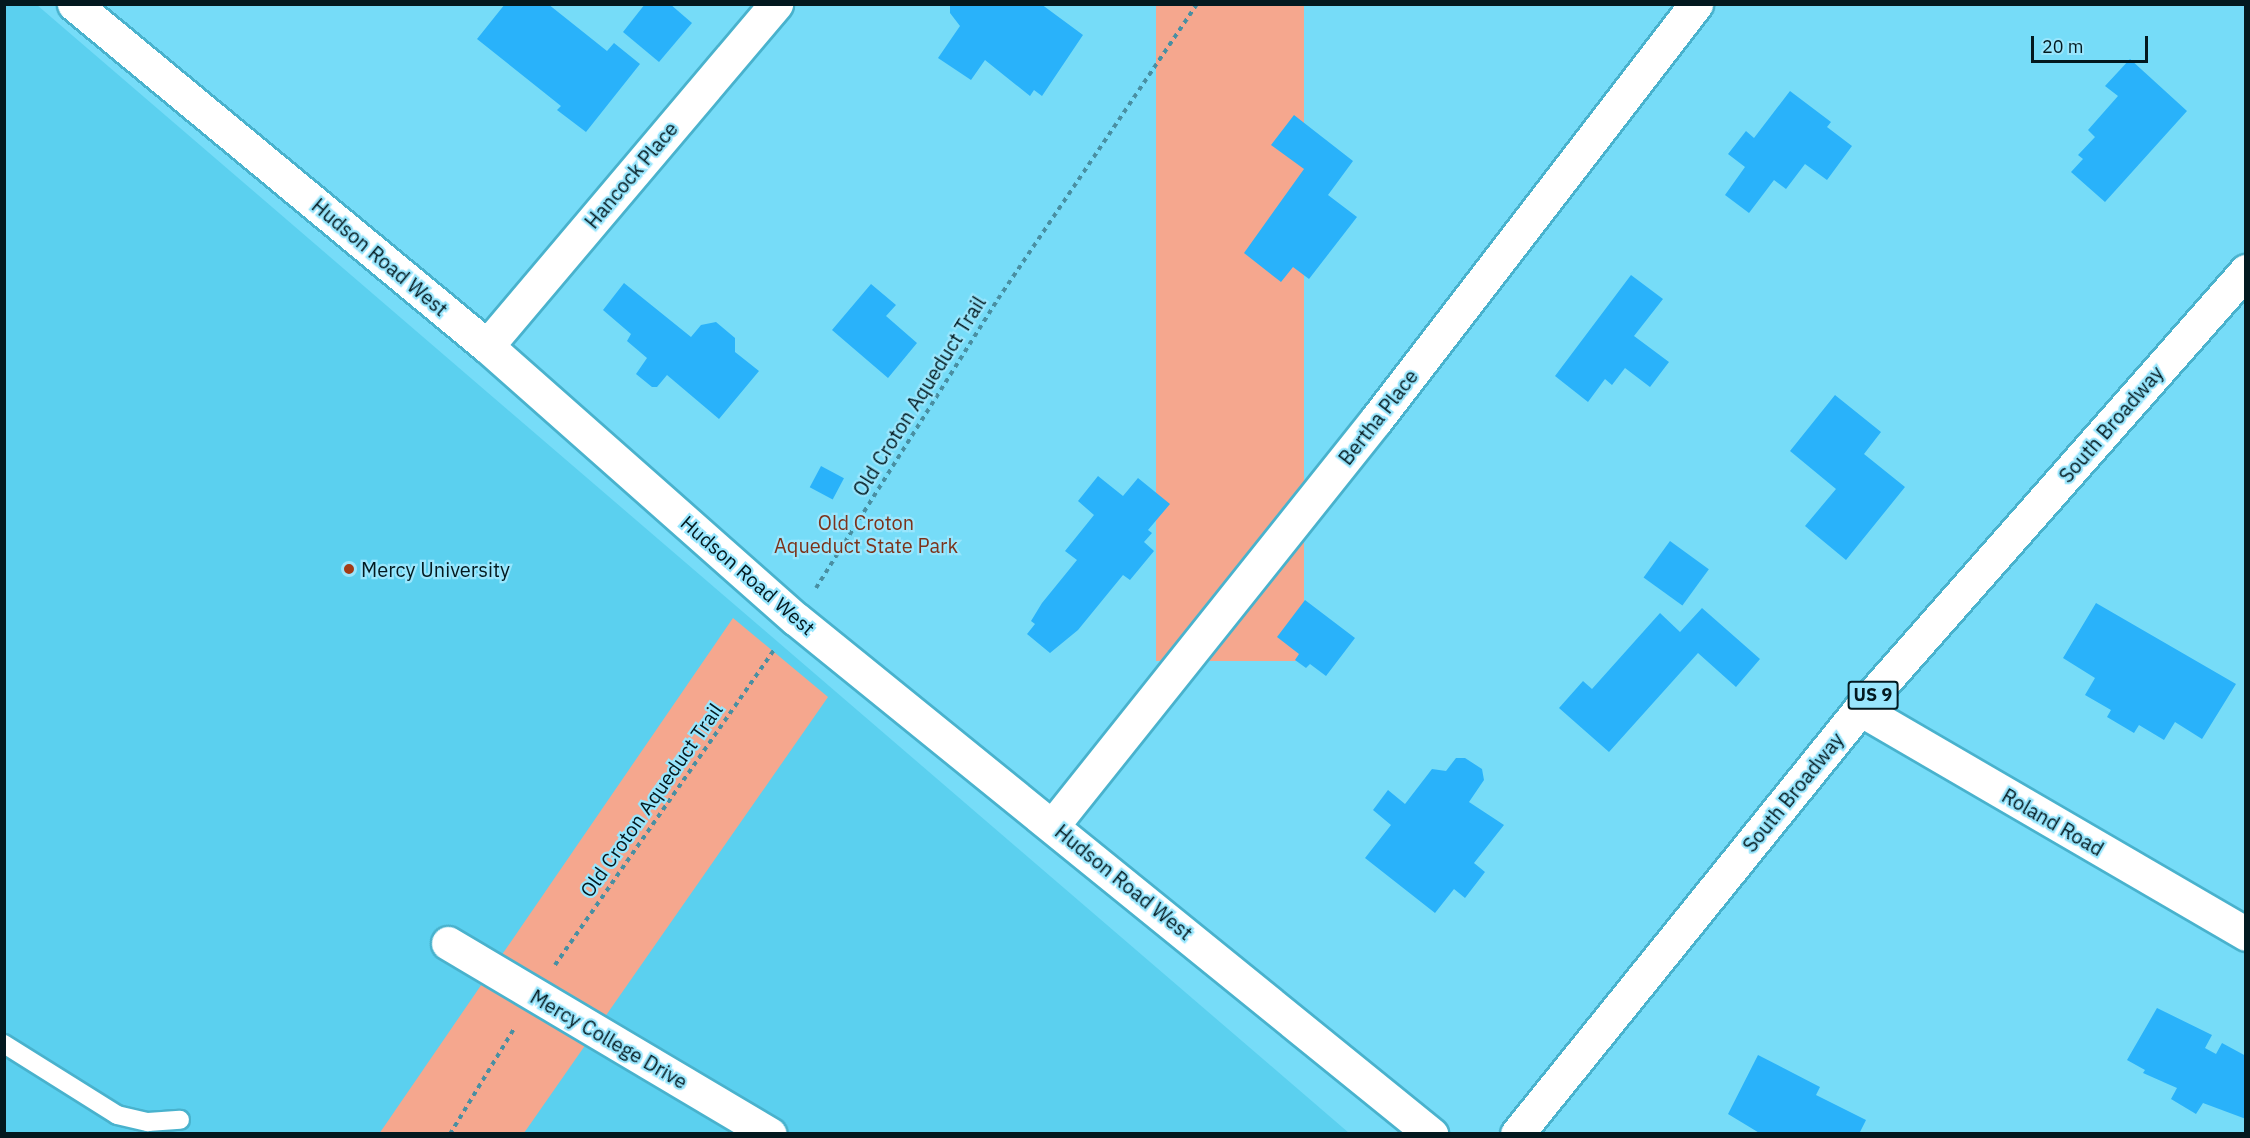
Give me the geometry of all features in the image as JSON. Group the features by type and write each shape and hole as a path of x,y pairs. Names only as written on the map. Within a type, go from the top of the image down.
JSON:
{"street":[{"name":"Hudson Road West","path":"74,4 487,346 796,619 1053,825 1431,1134"},
{"name":"Hancock Place","path":"487,346 776,4"},
{"name":"Bertha Place","path":"1053,825 1376,420 1696,4"},
{"name":"South Broadway","path":"1517,1134 1860,710 2246,271"},
{"name":"Roland Road","path":"1860,710 2246,934"},
{"name":"Mercy College Drive","path":"448,943 770,1134"}],"lane":[{"path":"4,1044 117,1115 148,1122 180,1120"}],"path":[{"name":"Old Croton Aqueduct Trail","path":"450,1134 533,995 796,619 998,299 1197,4"}],"shaded area":[{"name":"Mercy University","path":"5,4 37,5 1349,1133 5,1134"}],"green space":[{"path":"1156,5 1304,5 1304,661 1156,661"},
{"path":"733,618 828,697 524,1133 379,1134"}],"building":[{"path":"505,4 548,4 607,51 614,43 640,64 586,132 557,110 561,106 477,39"},
{"path":"645,4 670,4 692,23 659,62 623,32"},
{"path":"950,4 1041,4 1083,35 1042,96 1034,90 1030,96 985,60 971,80 938,58 960,26 950,13"},
{"path":"2130,59 2187,111 2105,202 2071,172 2083,159 2078,155 2095,137 2088,130 2118,96 2105,86"},
{"path":"1790,91 1831,122 1827,127 1852,146 1827,180 1805,164 1786,189 1774,180 1749,213 1725,195 1745,167 1728,154 1746,131 1754,138"},
{"path":"1294,115 1353,161 1328,195 1357,217 1309,279 1293,267 1281,282 1244,253 1304,169 1271,145"},
{"path":"1631,275 1663,299 1634,336 1669,362 1650,387 1625,368 1612,385 1605,379 1588,402 1555,376"},
{"path":"624,283 691,337 701,325 716,322 735,338 735,352 759,371 719,419 667,375 657,387 652,387 636,374 647,358 627,341 631,334 603,310"},
{"path":"871,284 896,305 886,316 917,343 888,378 832,330"},
{"path":"1835,395 1881,432 1864,454 1905,487 1846,560 1805,526 1836,489 1790,451"},
{"path":"821,466 844,478 833,499 810,487"},
{"path":"1098,476 1123,496 1138,478 1170,504 1148,530 1152,533 1144,542 1154,551 1130,580 1123,575 1078,630 1050,653 1027,634 1035,624 1031,621 1042,603 1077,560 1065,551 1094,515 1078,501"},
{"path":"1670,541 1709,569 1682,606 1644,577"},
{"path":"1305,600 1355,638 1326,676 1310,664 1306,668 1295,660 1299,654 1277,637"},
{"path":"2096,603 2236,684 2202,739 2175,722 2164,740 2139,725 2134,733 2107,717 2111,710 2085,695 2095,678 2063,658"},
{"path":"1702,608 1760,659 1736,687 1698,653 1609,752 1559,708 1583,681 1592,689 1660,613 1680,632"},
{"path":"1456,758 1465,758 1482,769 1484,780 1469,802 1504,825 1474,863 1485,872 1465,898 1454,889 1435,913 1365,858 1391,825 1373,810 1388,790 1405,804 1432,769 1446,771"},
{"path":"2157,1008 2212,1035 2205,1048 2216,1054 2222,1043 2246,1056 2246,1119 2203,1103 2196,1114 2171,1099 2177,1088 2143,1073 2145,1070 2127,1060"},
{"path":"1758,1055 1820,1087 1816,1095 1866,1120 1859,1134 1761,1134 1728,1114"}],"place":[{"name":"Mercy University","path":"349,569"}],"park label":[{"name":"Old Croton Aqueduct State Park","path":"866,534"}]}
